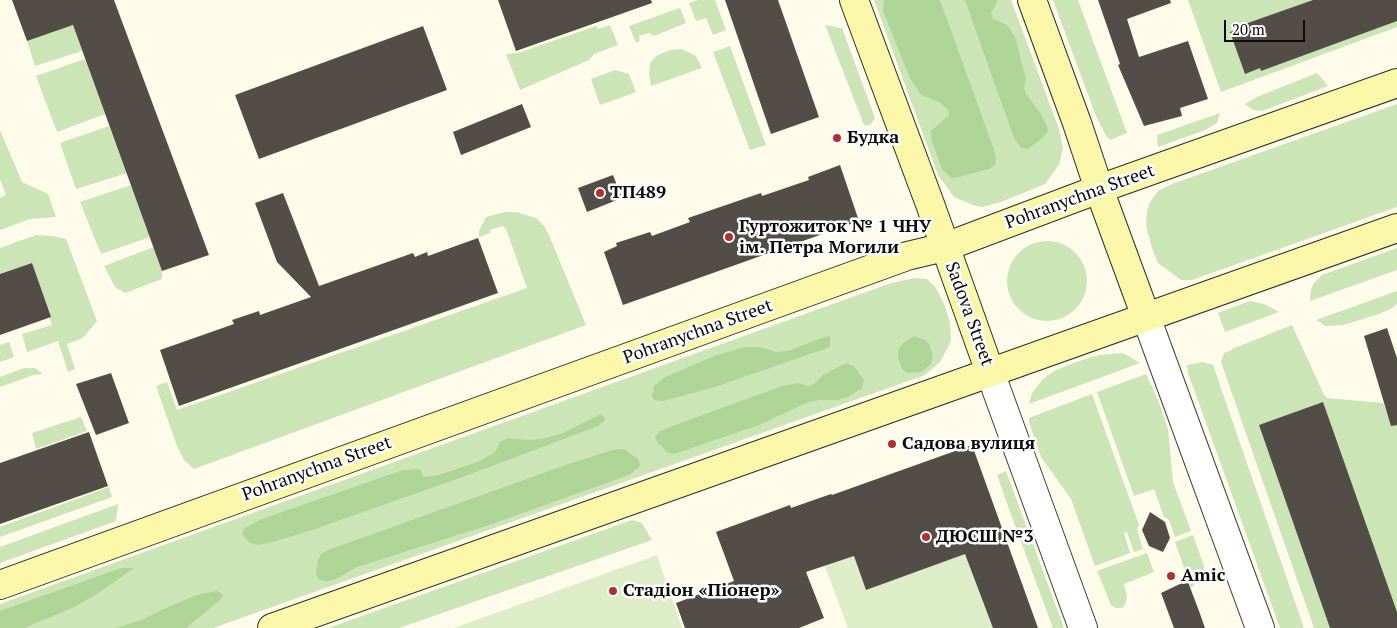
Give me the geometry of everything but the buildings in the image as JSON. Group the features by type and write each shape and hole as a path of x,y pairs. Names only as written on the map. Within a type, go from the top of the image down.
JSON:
{"main road":[{"name":"Sadova Street","path":"854,0 990,372"},
{"path":"1032,0 1146,317"},
{"name":"Pohranychna Street","path":"0,585 907,256 945,246 1397,83"},
{"path":"272,628 1397,228"}],"street":[{"path":"1146,317 1260,628"},
{"name":"Sadova Street","path":"990,372 1083,628"}],"green space":[{"path":"698,0 715,0 726,30 713,35 706,18 696,21 689,3"},
{"path":"874,0 1011,0 1059,129 1063,148 1059,165 1045,184 1001,202 982,207 954,197 938,175"},
{"path":"884,0 940,0 993,147 996,159 995,165 989,169 951,178 942,169 931,138 931,131 949,115 948,110 939,102 921,95 910,78 883,11"},
{"path":"965,0 997,0 991,13 993,19 1007,25 1015,37 1026,79 1024,88 1026,94 1041,114 1048,131 1039,141 1027,149 1021,148 1014,138"},
{"path":"1053,0 1078,0 1127,133 1110,140 1105,134 1096,116"},
{"path":"1188,0 1397,0 1397,27 1221,92"},
{"path":"680,8 686,23 654,36 649,33 639,36 640,41 636,43 629,26"},
{"path":"73,25 82,51 35,66 27,41"},
{"path":"610,25 618,45 594,54 589,60 520,90 506,54 518,53 596,26 598,29"},
{"path":"825,25 842,28 875,118 870,125 864,125"},
{"path":"730,46 766,145 750,150 713,52"},
{"path":"682,49 696,56 702,68 651,86 649,75 650,63 656,56 670,50"},
{"path":"85,59 105,114 57,132 36,76"},
{"path":"615,70 629,74 636,92 600,105 591,79"},
{"path":"1317,73 1328,86 1262,111 1253,110 1245,104 1257,97"},
{"path":"1397,104 1397,207 1192,280 1181,280 1158,263 1146,226 1150,202 1158,191 1172,184"},
{"path":"1220,113 1217,123 1205,130 1158,147 1157,135"},
{"path":"109,126 127,173 76,189 60,143"},
{"path":"0,130 22,182 48,194 56,217 30,219 0,230 0,198 6,195 0,179"},
{"path":"131,185 150,237 101,254 80,202"},
{"path":"505,212 516,212 536,218 544,226 586,325 194,469 184,460 177,446 156,386 167,382 177,410 527,288 506,229 503,226 490,230 490,233 479,237 479,231 486,217"},
{"path":"36,235 66,239 97,321 83,338 67,344 75,369 68,372 58,341 27,352 22,334 52,325 32,263 0,274 0,248"},
{"path":"1039,241 1055,241 1076,252 1087,273 1087,289 1076,310 1055,321 1039,321 1025,315 1013,303 1007,289 1007,273 1013,259 1025,247"},
{"path":"154,247 162,271 162,279 125,293 115,287 104,266"},
{"path":"1397,248 1397,270 1310,301 1311,289 1322,275"},
{"path":"915,278 927,279 936,288 950,323 951,341 940,362 925,375 213,628 0,628 0,604 891,283"},
{"path":"1397,291 1397,304 1391,309 1376,315 1343,325 1326,326 1316,320"},
{"path":"1250,301 1264,304 1279,312 1225,332 1218,313"},
{"path":"1292,325 1327,398 1383,403 1389,416 1397,413 1397,628 1314,628 1221,362 1224,353"},
{"path":"830,336 830,347 715,387 663,401 654,400 652,396 654,386 665,377 717,355 745,347 760,347 776,352 791,350"},
{"path":"914,336 925,340 929,344 933,356 931,364 921,372 907,373 902,369 898,350 903,343"},
{"path":"9,342 14,357 0,362 0,345"},
{"path":"1123,353 1140,363 1029,404 1032,393 1043,379 1054,371 1098,355"},
{"path":"1203,362 1213,365 1304,628 1280,628 1188,373 1187,365"},
{"path":"846,363 854,366 864,380 862,388 848,397 806,403 759,425 674,454 667,452 657,442 655,437 659,432 675,425 782,386 798,383 808,386 814,384 823,375"},
{"path":"24,368 35,368 43,374 33,375 0,387 0,377"},
{"path":"1146,374 1168,429 1173,482 1191,531 1175,537 1169,520 1164,517 1154,489 1134,496 1097,392"},
{"path":"1092,394 1139,525 1137,529 1143,549 1134,552 1127,532 1124,533 1130,553 1095,566 1071,499 1041,457 1029,422 1029,418"},
{"path":"601,414 605,418 598,426 468,475 312,530 258,545 250,543 242,534 245,528 262,519 403,470 420,469 424,477 439,475 480,461 495,452 500,442 508,438 542,439 563,433"},
{"path":"81,417 87,431 36,449 32,433"},
{"name":"ДЮСШ №3","path":"972,445 1038,628 848,628 825,566 854,556 832,495"},
{"path":"624,449 638,459 640,464 629,475 492,524 357,567 329,581 319,580 316,574 321,554 328,550 560,467 612,450"},
{"path":"1006,471 1064,628 1053,628 1014,523 997,475"},
{"path":"109,487 112,497 0,537 0,527"},
{"path":"118,504 116,521 0,563 0,547"},
{"path":"632,520 642,523 652,540 399,628 328,628"},
{"path":"1193,535 1204,566 1202,576 1191,588 1175,542"},
{"path":"1147,553 1154,572 1124,584 1127,597 1125,605 1121,608 1115,608 1111,605 1097,571"},
{"name":"Стадіон «Піонер»","path":"657,555 682,628 454,628"},
{"path":"121,568 134,568 94,596 70,609 24,628 0,628 0,611"},
{"path":"216,591 223,595 220,600 186,628 116,628 144,619 197,595"}],"place":[{"name":"Будка","path":"837,138"},
{"name":"ТП489","path":"600,193"},
{"name":"Гуртожиток № 1 ЧНУ ім. Петра Могили","path":"729,237"},
{"name":"Садова вулиця","path":"892,444"},
{"name":"ДЮСШ №3","path":"926,537"},
{"name":"Amic","path":"1171,576"},
{"name":"Стадіон «Піонер»","path":"613,591"}]}
